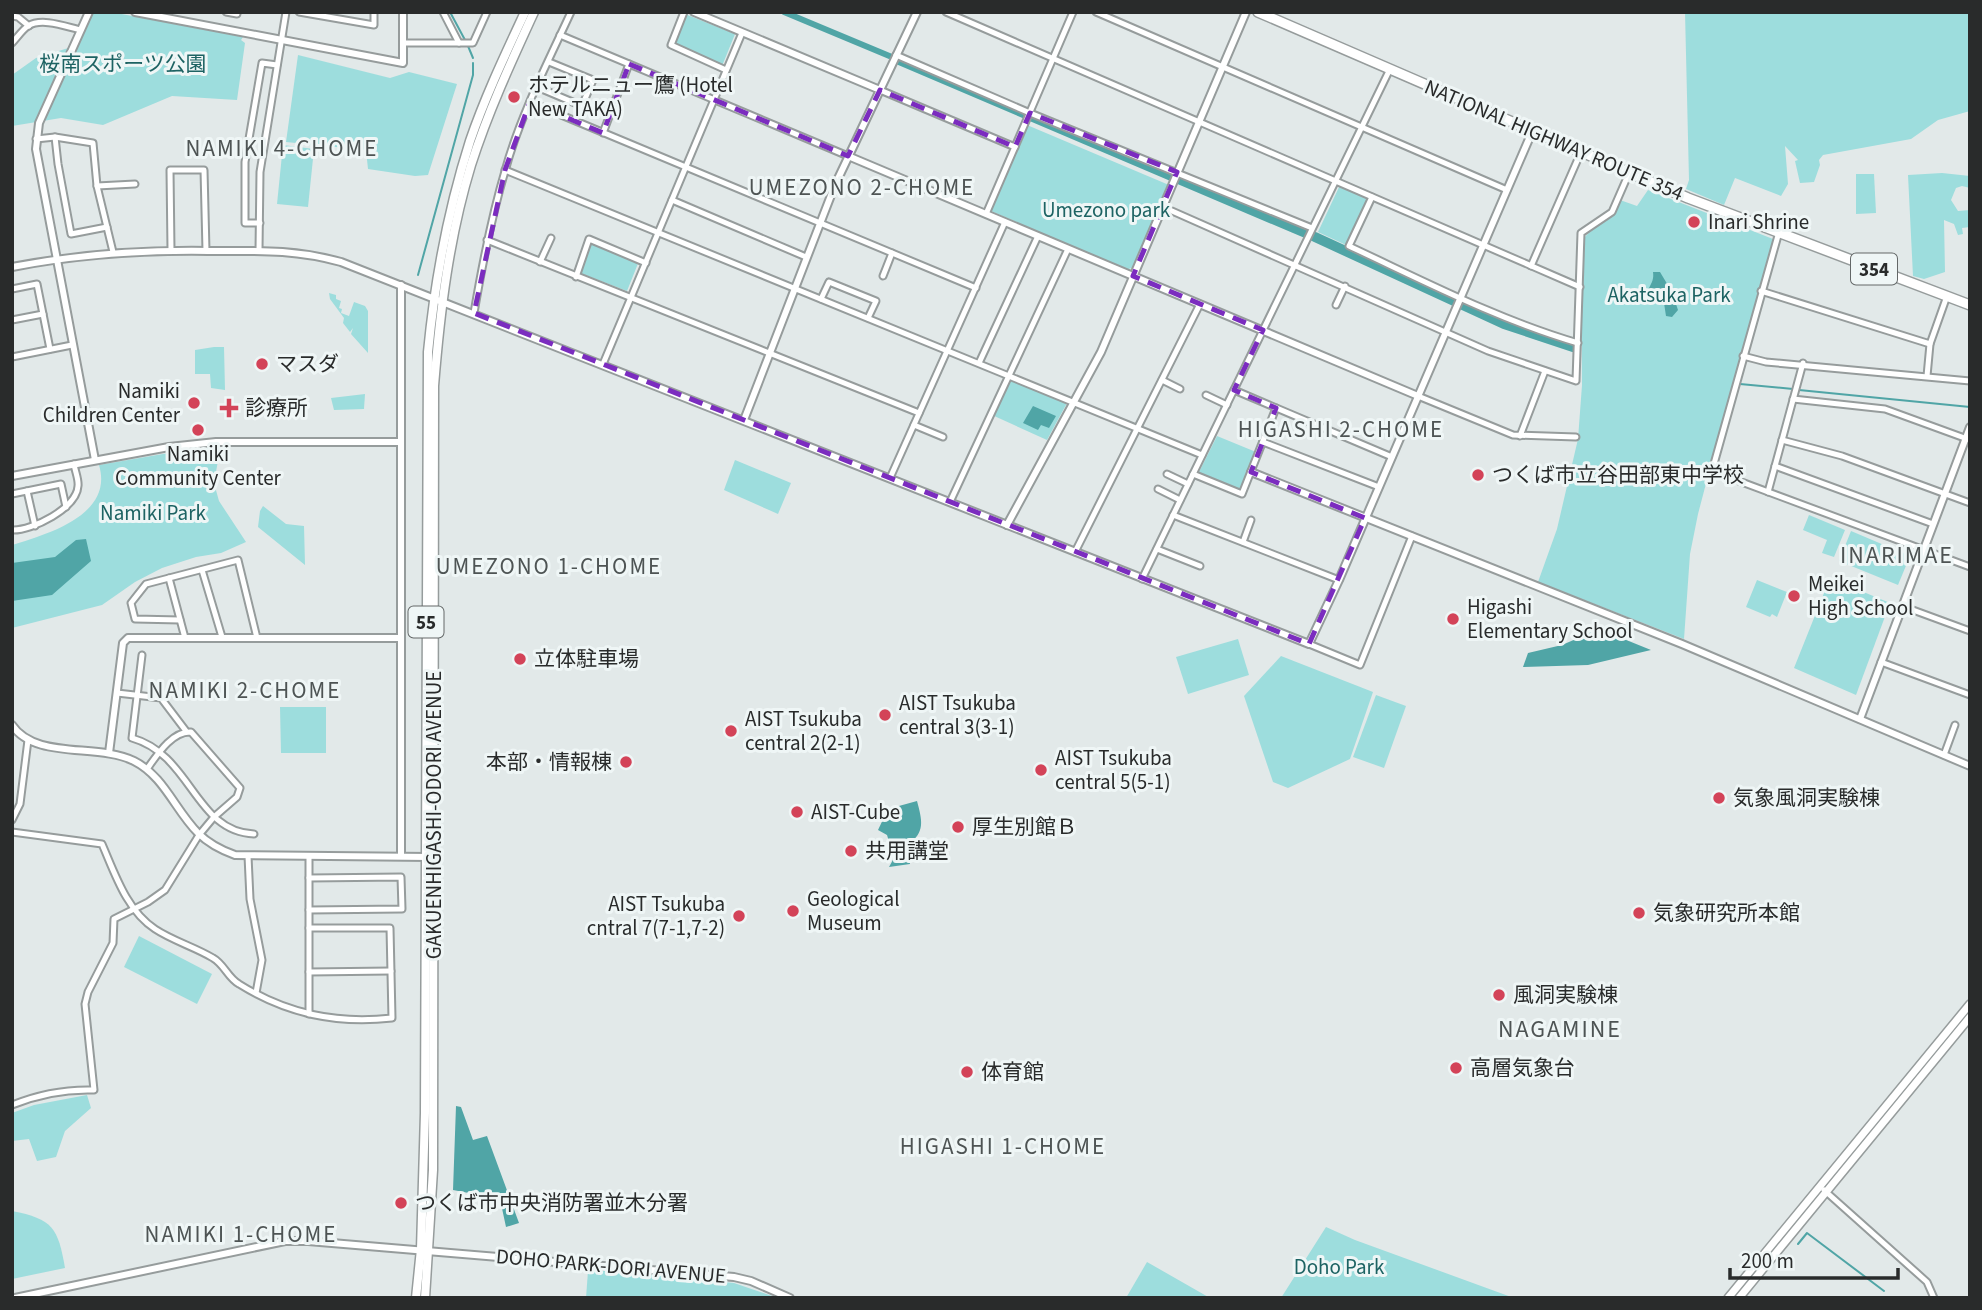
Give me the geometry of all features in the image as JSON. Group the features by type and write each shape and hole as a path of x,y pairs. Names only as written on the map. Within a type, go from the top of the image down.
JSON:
{"highway":[{"name":"NATIONAL HIGHWAY ROUTE 354","path":"1258,12 1629,173 1970,304"}],"main road":[{"name":"GAKUENHIGASHI-ODORI AVENUE","path":"425,1298 430,857 426,387 443,242 463,164 496,74 525,12"},
{"name":"GAKUENHIGASHI-ODORI AVENUE","path":"438,299 471,167 502,82 534,12"},
{"path":"1740,1298 1822,1189 1970,1004"},
{"path":"1728,1298 1970,1017"},
{"name":"GAKUENHIGASHI-ODORI AVENUE","path":"416,1298 425,1250"}],"street":[{"path":"89,12 40,123 36,139 37,161 95,460"},
{"path":"135,12 178,16 281,40 403,63 403,12"},
{"path":"226,12 237,12"},
{"path":"258,250 260,172 286,12"},
{"path":"299,12 373,25 374,12"},
{"path":"443,12 459,43"},
{"path":"478,12 483,21"},
{"path":"403,43 473,43 487,12"},
{"path":"474,313 487,240 505,170 530,102 571,12"},
{"path":"684,12 671,45 726,69"},
{"path":"694,12 1015,147"},
{"path":"744,421 806,257 848,156 917,12"},
{"path":"946,12 1580,287"},
{"path":"986,214 1073,12"},
{"path":"1096,12 1507,190"},
{"path":"1007,525 1101,352 1246,12"},
{"path":"12,16 29,26"},
{"path":"12,43 29,26 47,23 81,30"},
{"path":"603,364 742,33"},
{"path":"560,35 1418,396 1520,436 1576,437"},
{"path":"895,57 1312,228"},
{"path":"537,87 582,106 593,80 548,62"},
{"path":"260,223 245,223 245,162 262,63 277,65"},
{"path":"603,133 629,64"},
{"path":"1142,579 1390,69"},
{"path":"530,102 976,288"},
{"path":"1309,644 1532,132"},
{"path":"36,139 55,137 93,143 97,186 113,252"},
{"path":"55,137 71,234 107,227"},
{"path":"1531,266 1581,152"},
{"path":"171,250 170,170 204,170 206,251"},
{"path":"505,170 1202,455"},
{"path":"1163,207 1489,351 1576,382 1581,233 1612,212 1629,173"},
{"path":"97,186 135,184"},
{"path":"1372,197 1349,246 1460,299 1578,343"},
{"path":"672,200 806,257"},
{"path":"890,478 1005,222"},
{"path":"1779,232 1712,471 1970,567"},
{"path":"979,363 1038,236"},
{"path":"540,262 551,238"},
{"path":"576,277 589,239 646,263"},
{"path":"487,240 919,413"},
{"path":"950,502 1068,249"},
{"path":"12,267 56,258 113,252 258,250 318,256 474,313 1360,665 1412,536"},
{"path":"883,276 892,253"},
{"path":"821,299 829,282 876,301 869,318"},
{"path":"12,289 37,284 50,349"},
{"path":"401,285 401,856"},
{"path":"1336,305 1345,286"},
{"path":"1762,291 1930,344"},
{"path":"1927,376 1930,344 1947,296"},
{"path":"1075,552 1200,304"},
{"path":"12,320 43,314"},
{"path":"12,357 72,345"},
{"path":"1743,355 1766,362 1803,363 1970,381"},
{"path":"1768,492 1803,363"},
{"path":"1520,436 1545,371"},
{"path":"1162,380 1180,389"},
{"path":"1234,390 1392,457"},
{"path":"1206,395 1227,405"},
{"path":"1793,398 1885,409 1968,440"},
{"path":"1193,474 1242,494 1276,408"},
{"path":"914,425 943,437"},
{"path":"1860,719 1944,494 1968,440 1970,427"},
{"path":"1782,440 1842,456 1970,503"},
{"path":"12,476 169,447 209,443 401,442"},
{"path":"1263,442 1379,487"},
{"path":"12,530 35,526 73,500 78,486 74,464"},
{"path":"1775,466 1933,524"},
{"path":"1251,472 1682,644 1970,766"},
{"path":"1167,474 1188,484"},
{"path":"12,494 61,484 66,507"},
{"path":"1158,489 1180,500"},
{"path":"27,491 35,526"},
{"path":"1173,515 1339,580"},
{"path":"1243,542 1251,520"},
{"path":"1157,549 1200,566"},
{"path":"180,620 135,619 131,603 146,584 238,561 257,638"},
{"path":"202,570 222,637"},
{"path":"169,578 185,638"},
{"path":"1902,606 1970,631"},
{"path":"109,753 125,640 222,637 401,638"},
{"path":"142,655 132,737 160,751 180,771 214,817 237,831 254,834"},
{"path":"1881,662 1970,695"},
{"path":"12,1105 40,1094 74,1089 93,1090 85,1004 88,992 114,943 114,919 164,890 199,835 214,817 237,797 240,788 196,735 186,731 161,698 117,693"},
{"path":"12,725 28,740 43,746 109,753 132,760 161,782 199,835 219,849 235,855 430,857"},
{"path":"1944,755 1955,725"},
{"path":"147,769 160,751 181,732 186,731"},
{"path":"12,820 20,804 28,740"},
{"path":"12,784 22,786"},
{"path":"12,832 102,845 120,885 135,909 156,930 216,960 234,981 276,1005 336,1020 392,1018 390,928 309,928"},
{"path":"248,856 250,899 262,960 256,993"},
{"path":"309,857 309,1014"},
{"path":"309,878 401,877 402,909 309,910"},
{"path":"309,972 391,971"},
{"path":"1822,1189 1927,1282 1934,1298"},
{"name":"DOHO PARK-DORI AVENUE","path":"15,1298 285,1241 319,1241 734,1277 751,1281 790,1298"}],"highlighted area":[{"path":"629,64 848,156 880,90 1015,147 1030,113 1177,172 1133,276 1263,330 1234,390 1276,408 1251,472 1365,518 1309,644 474,313 505,170 530,102 603,133"}],"green space":[{"name":"桜南スポーツ公園","path":"96,12 111,12 243,37 241,40 245,43 237,100 172,96 103,125 61,118 12,126 12,75 36,58 78,45 91,15"},
{"path":"1685,12 1970,12 1970,111 1938,120 1911,139 1823,155 1819,160 1814,182 1800,183 1795,161 1798,160 1785,146 1788,184 1781,196 1735,178 1724,205 1686,189 1689,180"},
{"path":"685,14 735,34 722,66 673,46"},
{"path":"298,55 390,78 409,72 457,84 428,175 415,176 368,169 366,150 286,142"},
{"name":"Umezono park","path":"1027,125 1169,185 1134,267 1126,270 991,211"},
{"path":"283,145 314,149 308,207 277,204"},
{"path":"1942,173 1970,176 1970,188 1956,188 1951,200 1958,211 1970,210 1970,227 1962,228 1963,234 1958,235 1954,224 1944,220 1945,272 1924,279 1913,276 1908,175"},
{"path":"1856,174 1874,174 1876,213 1856,214"},
{"path":"1340,185 1368,198 1346,245 1318,232"},
{"name":"Akatsuka Park","path":"1648,190 1773,239 1761,291 1728,400 1698,514 1690,554 1684,639 1538,582 1557,529 1578,439 1582,385 1581,241 1620,200 1637,206"},
{"path":"592,242 639,261 627,291 580,273"},
{"path":"329,293 336,295 336,299 341,301 341,313 349,316 354,302 365,306 368,311 368,353 351,334 353,328 350,332 343,323 344,318 330,299"},
{"path":"224,347 225,390 211,388 210,374 195,374 195,350"},
{"path":"1010,379 1067,403 1047,440 992,415"},
{"path":"365,394 364,409 334,410 331,398"},
{"path":"1217,436 1256,452 1240,491 1199,472"},
{"name":"Namiki Park","path":"221,444 214,483 219,501 246,542 221,553 196,557 162,568 135,582 102,605 12,628 12,545 59,528 88,509 97,497 101,482 99,465"},
{"path":"735,460 791,483 778,514 724,490"},
{"path":"263,506 286,524 304,526 305,565 258,527"},
{"path":"1809,515 1845,530 1834,557 1822,553 1827,540 1803,530"},
{"path":"1851,531 1910,556 1898,585 1839,561"},
{"path":"1830,578 1890,603 1856,695 1794,668"},
{"path":"1757,580 1787,592 1777,617 1772,614 1770,617 1746,607"},
{"path":"1238,639 1249,675 1188,694 1176,657"},
{"path":"1281,656 1373,692 1350,759 1288,788 1273,782 1244,696"},
{"path":"1376,695 1406,706 1384,768 1353,757"},
{"path":"280,707 326,707 326,753 281,753"},
{"path":"139,936 212,974 197,1004 124,967"},
{"path":"87,1095 91,1108 65,1131 56,1157 37,1161 29,1139 12,1141 12,1113 34,1105"},
{"path":"12,1211 37,1218 51,1228 60,1243 65,1268 12,1279"},
{"name":"Doho Park","path":"1326,1227 1355,1240 1514,1298 1281,1298"},
{"path":"1147,1262 1210,1298 1126,1298"},
{"path":"591,1269 734,1283 778,1298 586,1298 588,1271"}],"shaded area":[{"path":"1653,272 1660,272 1672,292 1678,310 1672,317 1666,316 1661,300 1655,301 1649,294 1636,302 1616,303 1642,297 1652,282"},
{"path":"1033,406 1056,416 1049,428 1041,425 1038,430 1023,423"},
{"path":"86,539 91,561 52,595 12,601 12,563 55,557 76,540"},
{"path":"1599,629 1651,650 1588,665 1523,667 1528,653 1562,645"},
{"path":"917,801 921,826 917,836 907,845 910,864 889,867 894,858 887,835 878,830 888,809"},
{"path":"456,1106 461,1107 473,1140 487,1136 519,1223 506,1227 500,1199 453,1190"}],"waterway":[{"path":"450,12 465,40"},
{"path":"784,12 899,60"},
{"path":"468,46 473,58"},
{"path":"899,60 1315,237 1504,324 1573,347"},
{"path":"418,275 473,75 473,63"},
{"path":"1740,384 1793,389"},
{"path":"1799,390 1970,407"},
{"path":"1798,1244 1807,1233 1884,1291"}],"place":[{"name":"ホテルニュー鷹 (Hotel New TAKA)","path":"514,97"},
{"name":"Inari Shrine","path":"1694,222"},
{"name":"マスダ","path":"262,364"},
{"name":"Namiki Children Center","path":"194,403"},
{"name":"診療所","path":"229,408"},
{"name":"Namiki Community Center","path":"198,430"},
{"name":"つくば市立谷田部東中学校","path":"1478,475"},
{"name":"Meikei High School","path":"1794,596"},
{"name":"Higashi Elementary School","path":"1453,619"},
{"name":"立体駐車場","path":"520,659"},
{"name":"AIST Tsukuba central 3(3-1)","path":"885,715"},
{"name":"AIST Tsukuba central 2(2-1)","path":"731,731"},
{"name":"本部・情報棟","path":"626,762"},
{"name":"AIST Tsukuba central 5(5-1)","path":"1041,770"},
{"name":"気象風洞実験棟","path":"1719,798"},
{"name":"AIST-Cube","path":"797,812"},
{"name":"厚生別館Ｂ","path":"958,827"},
{"name":"共用講堂","path":"851,851"},
{"name":"Geological Museum","path":"793,911"},
{"name":"気象研究所本館","path":"1639,913"},
{"name":"AIST Tsukuba cntral 7(7-1,7-2)","path":"739,916"},
{"name":"風洞実験棟","path":"1499,995"},
{"name":"高層気象台","path":"1456,1068"},
{"name":"体育館","path":"967,1072"},
{"name":"つくば市中央消防署並木分署","path":"401,1203"}],"district":[{"name":"NAMIKI 4-CHOME","path":"282,148"},
{"name":"UMEZONO 2-CHOME","path":"862,187"},
{"name":"HIGASHI 2-CHOME","path":"1341,429"},
{"name":"INARIMAE","path":"1897,555"},
{"name":"UMEZONO 1-CHOME","path":"549,566"},
{"name":"NAMIKI 2-CHOME","path":"245,690"},
{"name":"NAGAMINE","path":"1560,1029"},
{"name":"HIGASHI 1-CHOME","path":"1003,1146"},
{"name":"NAMIKI 1-CHOME","path":"241,1234"}]}
